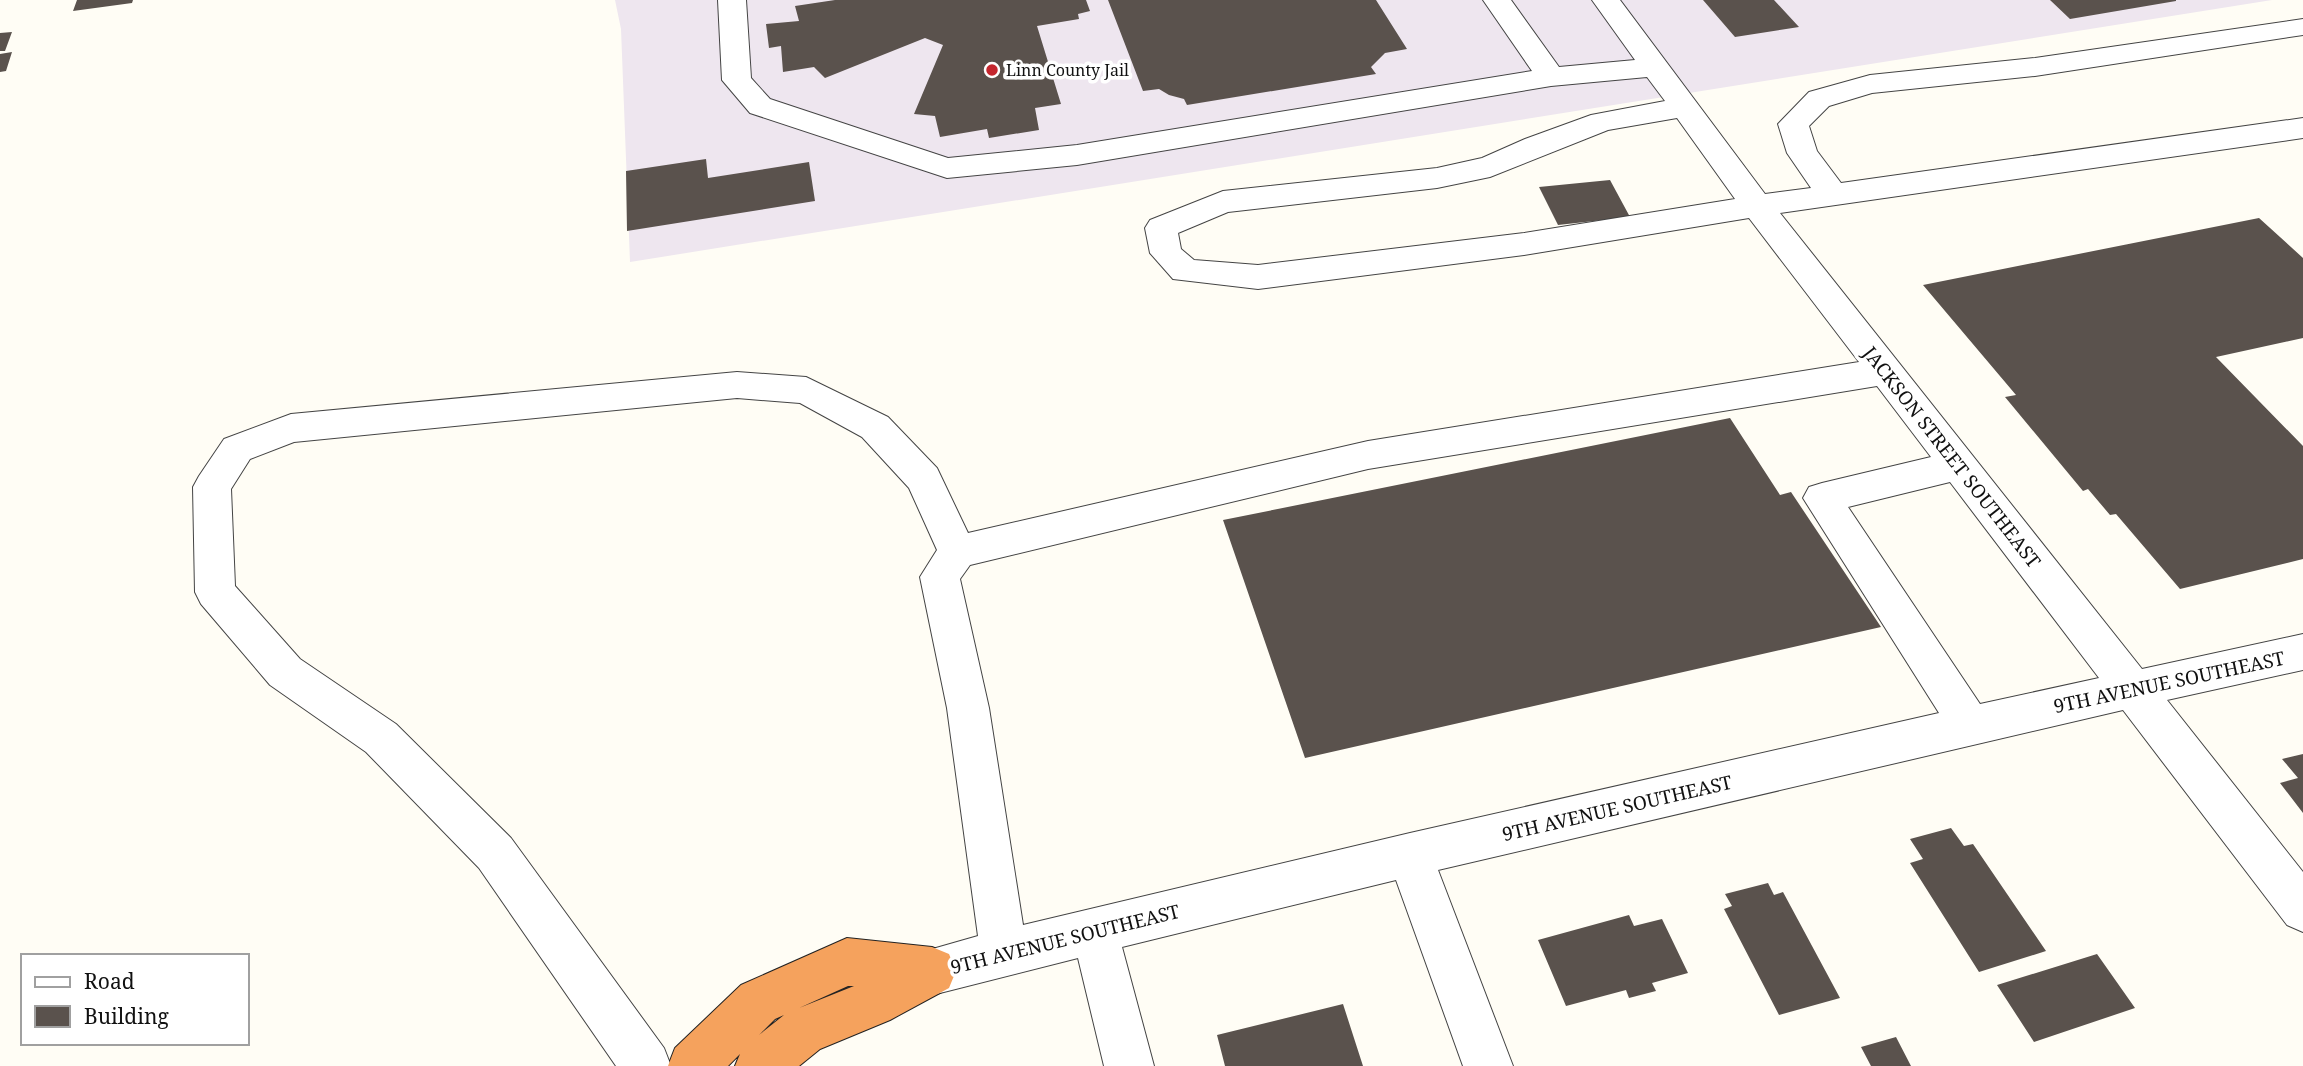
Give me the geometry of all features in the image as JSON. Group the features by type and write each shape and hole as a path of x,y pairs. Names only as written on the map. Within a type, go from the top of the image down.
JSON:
{"highway":[{"path":"693,1066 758,1002 847,962 932,971"},
{"path":"760,1066 803,1031 873,1003 932,971"}],"street":[{"path":"732,0 737,80 760,106 947,168 1077,155 1551,77 1655,67"},
{"path":"1497,0 1551,77"},
{"name":"JACKSON STREET SOUTHEAST","path":"1606,0 1757,205 2303,909"},
{"path":"1833,195 1802,153 1793,124 1819,99 1870,84 2035,67 2303,27"},
{"path":"1684,107 1602,122 1536,146 1490,167 1437,178 1223,202 1161,228 1166,253 1185,271 1258,277 1524,244 1757,205 2303,128"},
{"path":"1004,953 968,708 940,578 957,552 1368,455 1885,371"},
{"path":"646,1066 495,853 381,738 285,673 215,592 212,487 237,449 291,428 737,385 806,390 875,428 925,479 957,552"},
{"path":"1959,465 1822,498 1971,727"},
{"name":"9TH AVENUE SOUTHEAST","path":"932,971 1409,855 2303,652"},
{"path":"1409,855 1488,1066"},
{"path":"1095,932 1129,1066"}],"shaded area":[{"path":"615,0 2272,0 630,262 621,29"}],"building":[{"path":"77,0 133,0 132,3 73,11"},
{"name":"Linn County Jail","path":"835,0 1086,0 1090,11 1078,14 1079,19 1037,26 1061,104 1035,108 1039,130 989,138 987,129 940,137 935,116 914,114 943,45 925,38 825,78 814,67 783,72 781,46 769,48 766,24 799,21 795,6"},
{"name":"Linn County Jail","path":"1108,0 1376,0 1407,49 1385,53 1371,67 1376,74 1187,105 1184,99 1159,89 1143,91"},
{"path":"1703,0 1774,0 1799,27 1735,37"},
{"path":"2050,0 2176,0 2176,1 2070,19"},
{"path":"12,32 5,51 0,51 0,33"},
{"path":"12,52 6,71 0,72 0,54"},
{"path":"706,159 708,178 809,162 815,201 627,231 626,171"},
{"path":"1610,180 1630,217 1558,225 1539,187"},
{"path":"2259,218 2303,258 2303,338 2216,357 2303,446 2303,559 2180,589 2116,514 2110,515 2088,489 2083,491 2005,397 2016,395 1923,285"},
{"path":"1730,418 1780,495 1791,492 1881,627 1305,758 1223,520"},
{"path":"2303,754 2303,813 2280,783 2298,778 2282,759"},
{"path":"1951,828 1964,846 1973,844 2046,951 1979,972 1910,863 1923,859 1910,839"},
{"path":"1768,883 1774,895 1783,892 1840,998 1779,1015 1724,909 1732,906 1725,894"},
{"path":"1629,915 1634,926 1662,919 1688,973 1652,983 1656,991 1629,998 1626,990 1566,1006 1538,940"},
{"path":"2097,954 2135,1008 2034,1042 1997,985"},
{"path":"1343,1004 1363,1066 1225,1066 1217,1035"},
{"path":"1896,1037 1911,1066 1871,1066 1861,1047"}],"place":[{"name":"Linn County Jail","path":"992,70"}]}
